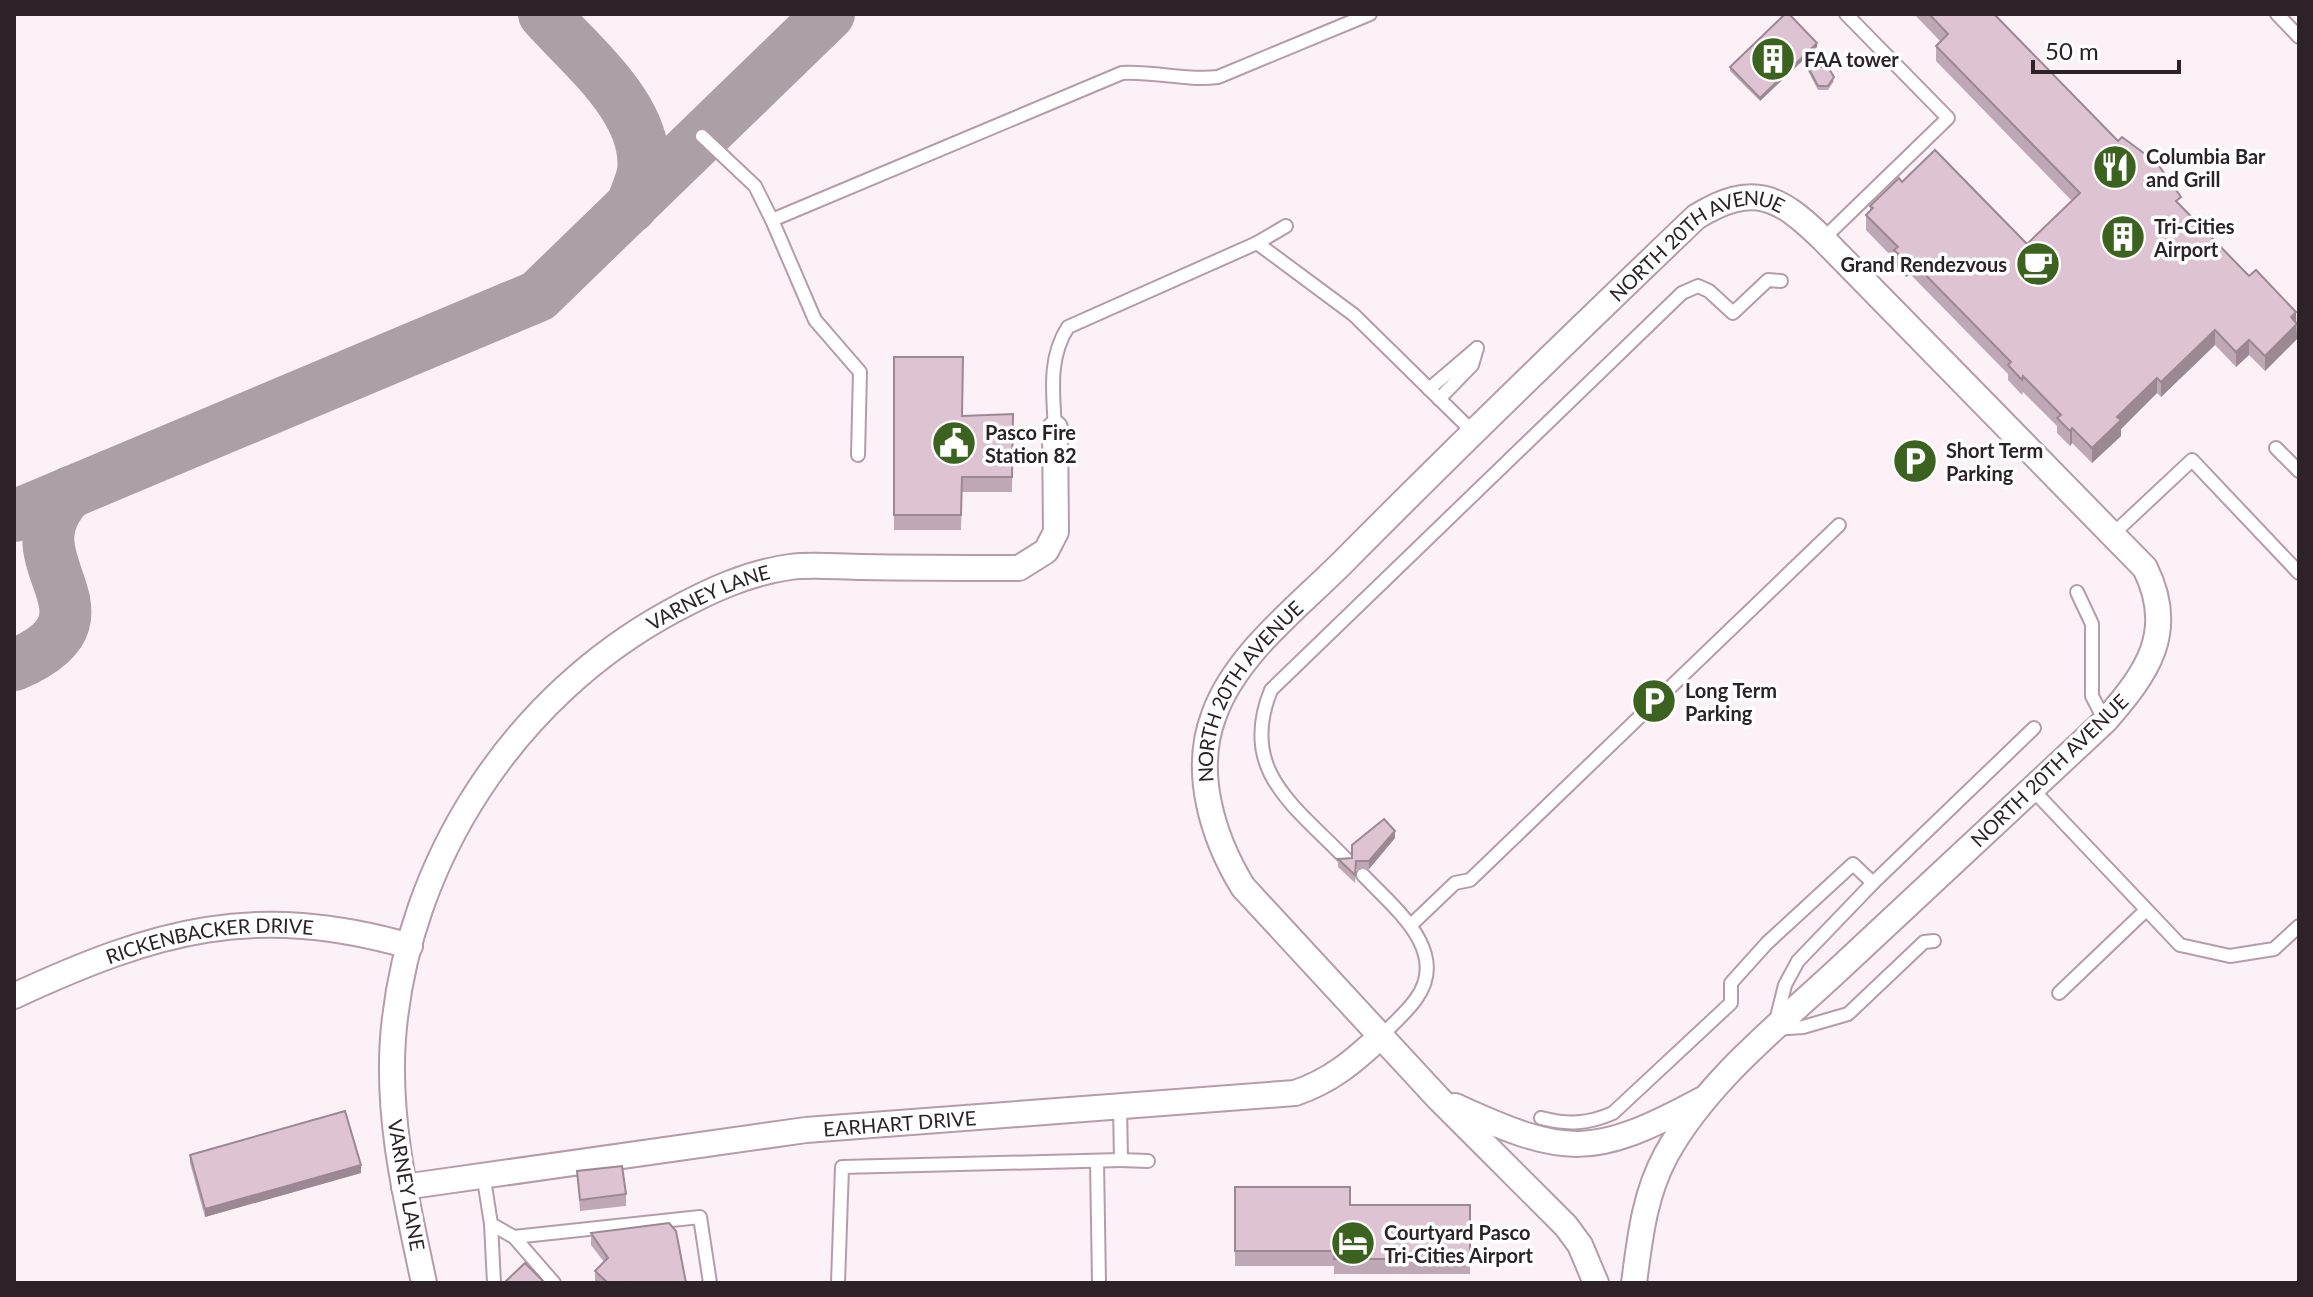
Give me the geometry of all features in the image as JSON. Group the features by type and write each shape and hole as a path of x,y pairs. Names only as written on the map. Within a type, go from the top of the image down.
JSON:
{"street":[{"name":"NORTH 20TH AVENUE","path":"1596,1283 1580,1245 1566,1226 1438,1098 1243,887 1226,860 1206,793 1213,716 1251,656 1472,431 1696,217 1712,207 1746,197 1789,206 2113,534 2145,568 2151,580 2158,628 2148,664 2134,688 2105,721 1774,1029 1707,1097 1668,1151 1650,1188 1644,1209 1634,1283"},
{"name":"VARNEY LANE","path":"424,1283 404,1187 393,1102 393,1039 410,946 434,875 486,776 525,729 605,653 645,626 731,582 791,567 1019,568 1046,551 1056,532 1055,428"},
{"name":"RICKENBACKER DRIVE","path":"14,996 121,949 210,928 276,924 329,926 410,946"},
{"name":"EARHART DRIVE","path":"404,1187 483,1173 806,1130 1295,1093 1323,1084 1345,1070 1381,1036"},
{"path":"1438,1098 1533,1139 1593,1144 1644,1131 1707,1097"}],"lane":[{"path":"772,220 1122,73 1149,71 1196,80 1218,77 1370,14"},
{"path":"1823,239 1948,118 1846,14"},
{"path":"2277,14 2299,37"},
{"path":"702,136 755,186 815,320 860,372 858,455"},
{"name":"VARNEY LANE","path":"1055,428 1052,374 1056,345 1068,327 1257,243 1286,226"},
{"path":"1257,243 1354,315 1472,431"},
{"path":"1346,859 1280,791 1268,773 1259,728 1261,712 1278,682 1689,287 1709,291 1733,313 1768,280 1781,281"},
{"path":"1429,389 1477,348 1472,365 1439,399"},
{"path":"2276,448 2299,471"},
{"path":"2113,534 2192,460 2299,573"},
{"path":"1411,925 1455,883 1470,880 1839,525"},
{"path":"2077,592 2092,624 2092,696 2105,721"},
{"path":"1934,941 1924,942 1848,1014 1803,1027 1774,1029 1785,985 1798,961 1873,883 2034,728"},
{"path":"2032,789 2180,945 2230,956 2274,949 2299,926"},
{"path":"1541,1118 1566,1124 1594,1121 1613,1113 1731,1003 1731,983 1767,943 1853,864 1873,883"},
{"path":"1363,875 1411,925 1425,952 1425,982 1416,999 1381,1036"},
{"path":"2059,993 2145,911"},
{"path":"1120,1105 1121,1160"},
{"path":"1097,1161 1099,1283"},
{"path":"838,1283 842,1167 1148,1161"},
{"path":"483,1173 491,1224 494,1283"},
{"path":"514,1237 700,1217 710,1283"},
{"path":"491,1224 514,1237 554,1283"}],"building":[{"name":"FAA tower","path":"1785,14 1789,14 1817,43 1760,98 1730,67"},
{"name":"Tri-Cities Airport","path":"1929,14 1994,14 2118,141 2122,137 2157,163 2181,197 2176,201 2249,276 2256,270 2296,312 2291,317 2297,324 2265,356 2249,340 2236,352 2215,330 2161,382 2157,378 2117,417 2121,420 2092,448 2072,428 2070,431 2057,418 2061,415 2008,365 2011,362 1910,259 1906,262 1894,250 1898,247 1866,215 1873,208 1870,206 1899,178 1902,182 1935,150 2027,244 2080,193 1936,46 1948,34"},
{"path":"1808,67 1828,67 1834,77 1828,86 1818,86"},
{"name":"Pasco Fire Station 82","path":"894,357 963,357 962,416 1013,414 1012,477 962,477 961,515 894,515"},
{"path":"1384,819 1395,831 1369,861 1356,861 1355,875 1338,859 1352,858 1352,845"},
{"path":"345,1111 361,1165 205,1209 190,1155"},
{"path":"622,1166 626,1194 580,1200 577,1171"},
{"name":"Courtyard Pasco Tri-Cities Airport","path":"1235,1187 1350,1187 1350,1205 1470,1205 1470,1259 1334,1259 1334,1251 1235,1251"},
{"path":"669,1223 676,1231 686,1283 608,1283 595,1271 608,1258 591,1233"},
{"path":"525,1263 545,1283 505,1282"}],"taxiway":[{"path":"544,14 610,86 636,127 642,149 643,172 631,207"},
{"path":"14,516 538,296 829,14"},
{"path":"14,665 47,646 63,627 65,606 48,541 52,517 70,492"}],"place":[{"name":"FAA tower","path":"1773,59"},
{"name":"Columbia Bar and Grill","path":"2115,167"},
{"name":"Tri-Cities Airport","path":"2123,237"},
{"name":"Grand Rendezvous","path":"2038,264"},
{"name":"Pasco Fire Station 82","path":"954,443"},
{"name":"Short Term Parking","path":"1915,461"},
{"name":"Long Term Parking","path":"1654,701"},
{"name":"Courtyard Pasco Tri-Cities Airport","path":"1353,1243"}]}
